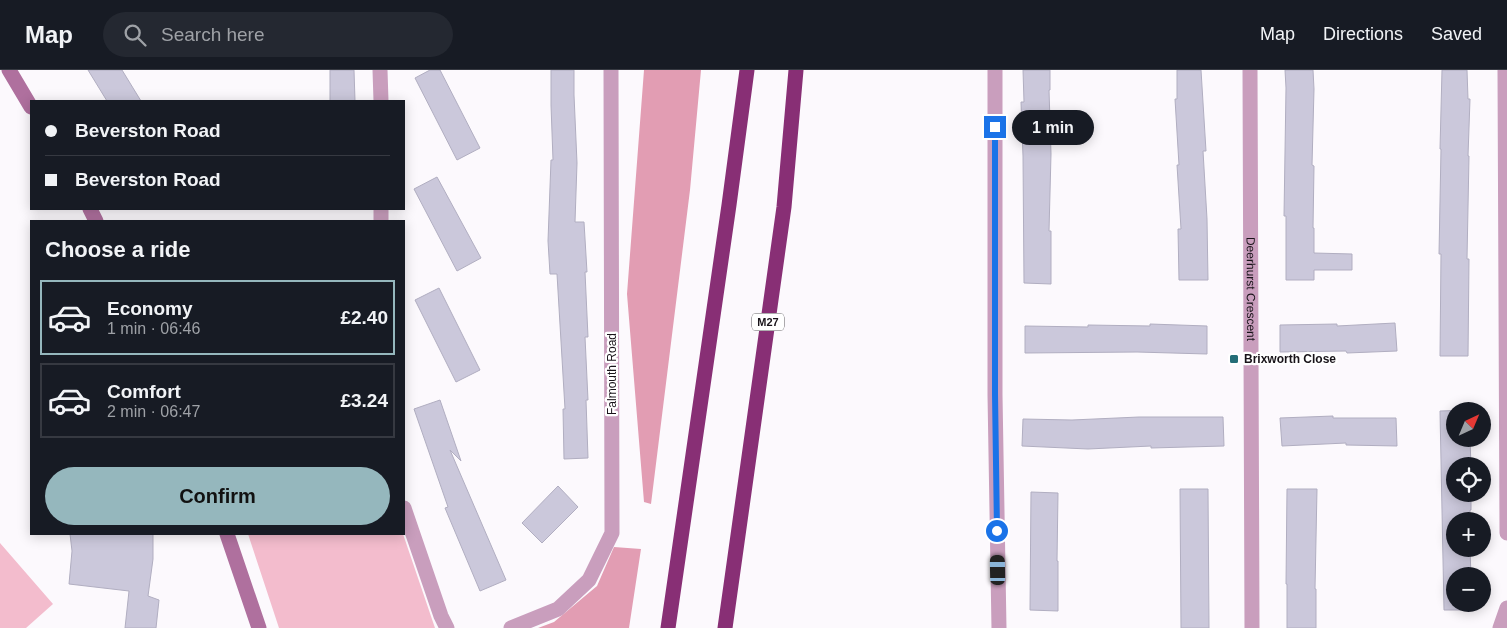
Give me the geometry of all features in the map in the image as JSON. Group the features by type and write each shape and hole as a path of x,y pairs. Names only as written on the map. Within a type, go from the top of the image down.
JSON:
{"highway":[{"path":"668,628 747,70"},
{"name":"M27","path":"725,628 784,207 796,70"}],"street":[{"path":"9,70 30,105"},
{"path":"380,70 381,100"},
{"name":"Falmouth Road","path":"511,628 558,609 564,604 589,580 612,533 611,70"},
{"path":"995,70 995,394 999,628"},
{"name":"Deerhurst Crescent","path":"1250,70 1252,628"},
{"path":"1505,70 1507,533"},
{"path":"405,511 441,616 447,628"},
{"path":"227,535 259,628"},
{"path":"1500,628 1507,608"}],"shaded area":[{"path":"644,70 701,70 690,190 651,504 644,502 627,294"},
{"path":"248,535 403,535 435,628 279,628"},
{"path":"0,543 53,604 26,628 0,628"},
{"path":"614,547 641,549 629,628 538,628 554,622 597,586"}],"building":[{"path":"88,70 122,70 140,100 106,100"},
{"path":"330,70 354,70 355,100 330,100"},
{"path":"430,70 440,70 480,148 457,160 415,78"},
{"path":"551,70 574,70 577,163 575,222 584,222 587,272 585,272 588,337 585,337 588,458 564,459 563,409 565,409 557,274 550,274 548,241 551,160 553,160"},
{"path":"1023,70 1050,70 1051,154 1049,231 1051,231 1051,284 1024,283 1021,102 1024,102"},
{"path":"1177,70 1201,70 1206,151 1203,151 1208,280 1179,280 1178,229 1181,229 1175,99 1177,99"},
{"path":"1285,70 1313,70 1312,165 1314,166 1314,253 1352,254 1352,270 1314,270 1314,280 1286,280 1286,216 1284,216"},
{"path":"1442,70 1467,70 1468,99 1470,99 1467,259 1469,259 1468,356 1440,356 1441,254 1439,254"},
{"path":"437,177 481,258 457,271 414,189"},
{"path":"439,288 480,370 456,382 415,300"},
{"path":"1395,323 1397,351 1347,353 1346,351 1280,352 1280,325 1337,324 1337,326"},
{"path":"1150,324 1207,326 1207,354 1137,352 1025,353 1025,326 1088,327 1088,325 1150,326"},
{"path":"440,400 461,461 450,450 506,580 480,591 445,508 448,507 414,409"},
{"path":"1440,411 1446,411 1446,448 1470,448 1471,457 1446,457 1446,502 1471,502 1471,510 1470,512 1446,512 1446,557 1470,557 1471,567 1446,567 1446,610 1444,610"},
{"path":"1333,416 1333,418 1396,418 1397,446 1346,445 1346,443 1282,446 1280,418"},
{"path":"1139,417 1223,417 1224,446 1151,448 1151,446 1088,449 1022,446 1023,419 1072,420"},
{"path":"558,486 578,507 542,543 522,523"},
{"path":"1180,489 1208,489 1209,628 1181,628"},
{"path":"1287,489 1317,489 1316,628 1287,628"},
{"path":"1031,492 1058,493 1058,611 1030,610"},
{"path":"70,535 153,535 153,559 148,596 159,600 156,628 125,628 129,591 69,584 72,551"}],"place":[{"name":"Brixworth Close","path":"1234,359"}],"route":[{"path":"995,127 997,531"}]}
